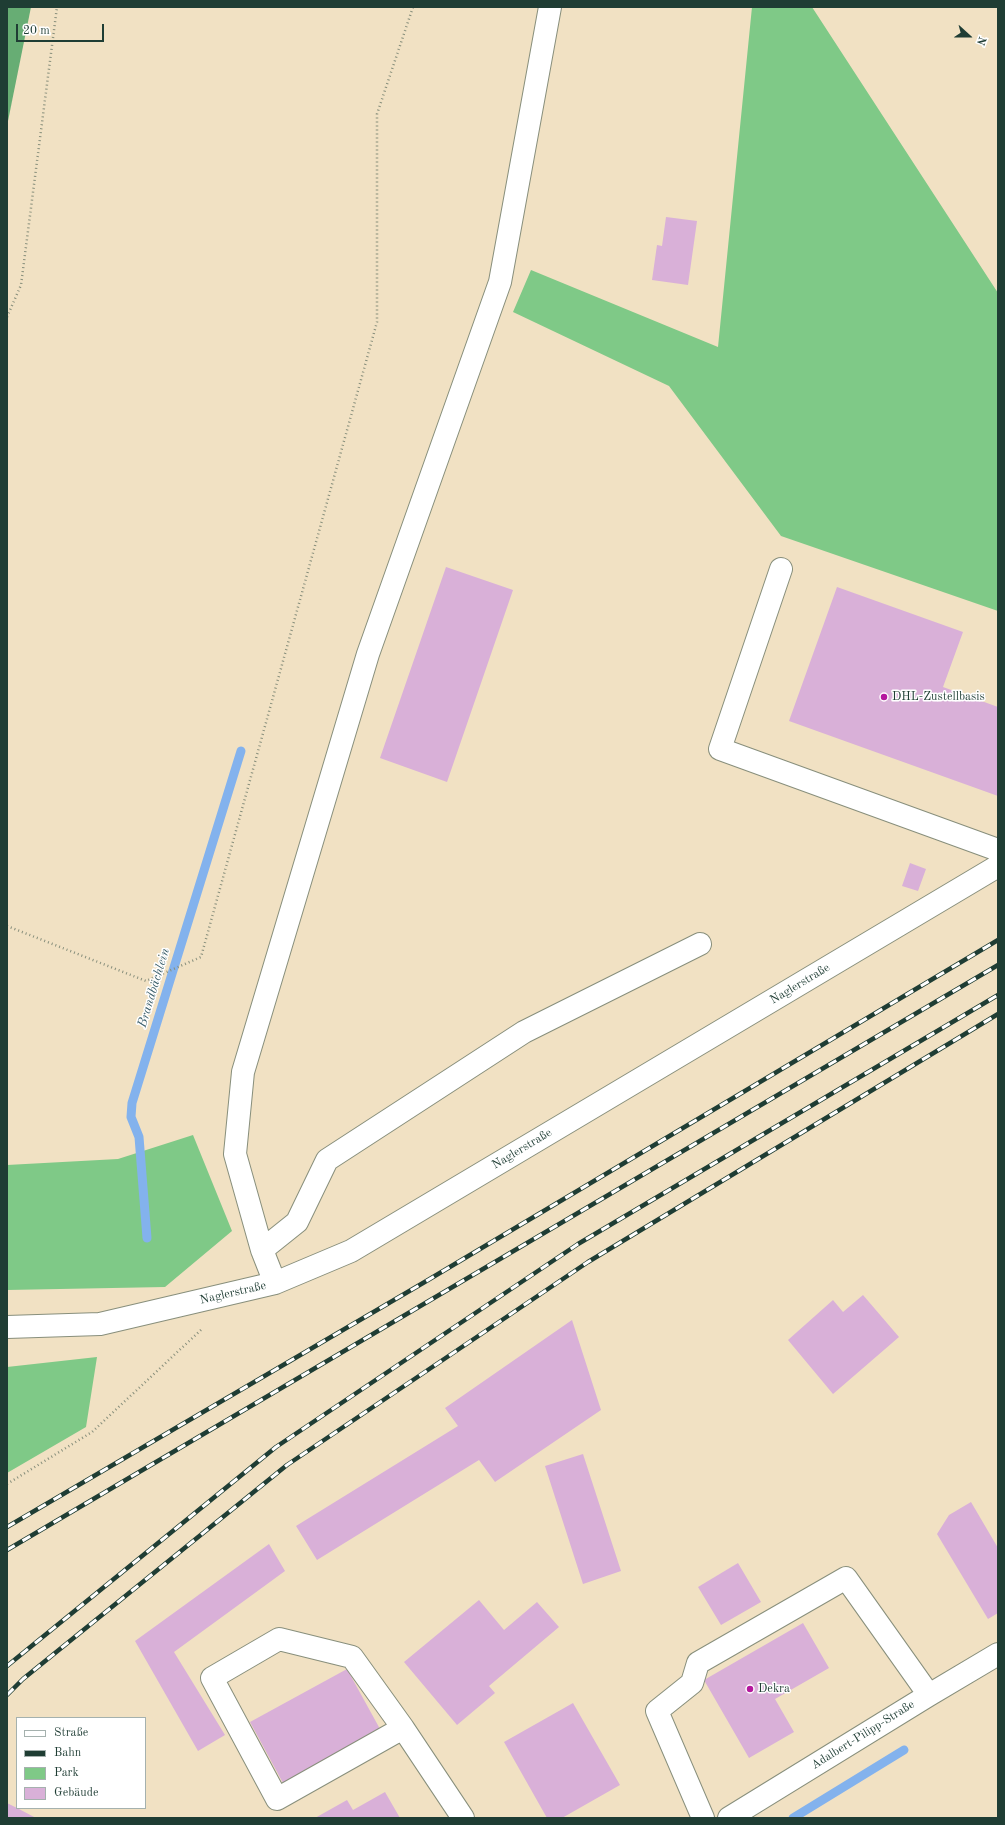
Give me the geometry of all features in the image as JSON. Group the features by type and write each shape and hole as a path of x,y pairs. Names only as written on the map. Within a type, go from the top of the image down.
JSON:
{"street":[{"path":"275,1283 262,1250 235,1154 243,1072 368,654 500,282 550,7"},
{"path":"781,569 720,749 998,850"},
{"name":"Naglerstraße","path":"7,1327 100,1324 275,1283 351,1251 998,866"},
{"path":"262,1250 297,1222 328,1160 524,1032 700,944"},
{"path":"703,1818 657,1711 692,1683 698,1663 846,1578 929,1695"},
{"path":"403,1728 277,1799 212,1678 279,1639 352,1657 403,1728 463,1818"},
{"name":"Adalbert-Pilipp-Straße","path":"729,1818 998,1654"}],"path":[{"path":"7,317 21,285 57,7"},
{"path":"7,926 146,981 201,957 377,322 377,114 413,7"},
{"path":"7,1484 92,1432 208,1323"}],"green space":[{"path":"7,7 31,7 7,126"},
{"path":"752,7 812,7 998,293 998,611 781,536 669,386 513,312 531,270 718,347"},
{"path":"193,1135 232,1231 165,1287 7,1290 7,1165 118,1159"},
{"path":"97,1357 86,1427 7,1473 7,1367"}],"building":[{"path":"666,217 697,221 688,285 652,280 657,245 662,246"},
{"path":"446,567 513,590 447,782 380,758"},
{"name":"DHL-Zustellbasis","path":"837,587 963,632 943,687 998,707 998,796 789,721"},
{"path":"910,863 926,869 918,891 902,886"},
{"path":"863,1295 899,1337 833,1394 788,1340 833,1300 843,1312"},
{"path":"572,1320 601,1410 495,1482 479,1460 317,1560 296,1526 458,1426 445,1408"},
{"path":"583,1454 621,1571 583,1584 545,1466"},
{"path":"971,1502 998,1548 998,1613 988,1619 937,1534 949,1515"},
{"path":"269,1544 285,1571 174,1652 225,1735 198,1751 135,1641"},
{"path":"738,1563 761,1602 721,1625 698,1587"},
{"path":"479,1600 504,1630 537,1602 559,1627 489,1686 495,1693 457,1725 404,1662"},
{"name":"Dekra","path":"803,1623 829,1668 775,1699 794,1732 749,1758 704,1680"},
{"path":"347,1669 380,1729 283,1783 250,1722"},
{"path":"573,1703 620,1785 562,1818 547,1818 504,1742"},
{"path":"385,1792 400,1818 315,1818 347,1800 353,1810"},
{"path":"7,1803 36,1818 7,1818"}],"waterway":[{"name":"Brandbächlein","path":"147,1238 139,1137 131,1117 132,1103 241,751"},
{"path":"793,1818 904,1750"}],"railway":[{"path":"7,1527 423,1283 998,940"},
{"path":"7,1550 998,965"},
{"path":"7,1666 276,1447 578,1244 998,995"},
{"path":"7,1695 23,1679 287,1465 588,1262 998,1014"}],"place":[{"name":"DHL-Zustellbasis","path":"884,697"},
{"name":"Dekra","path":"750,1689"}]}
